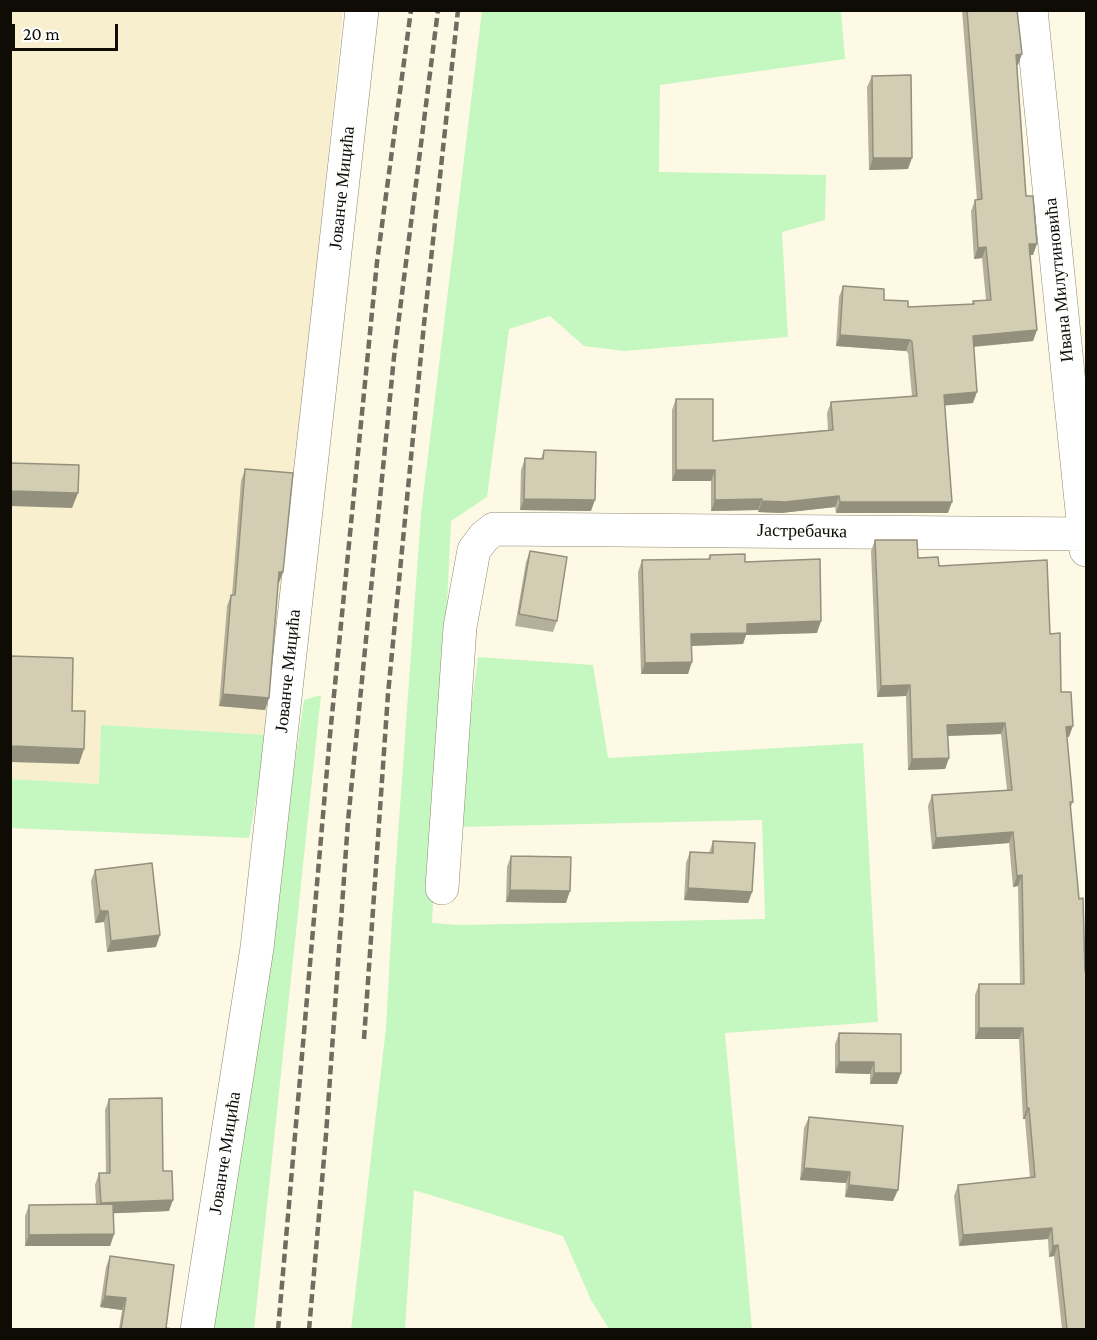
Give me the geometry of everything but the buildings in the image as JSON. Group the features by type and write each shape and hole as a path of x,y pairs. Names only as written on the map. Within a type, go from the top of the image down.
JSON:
{"street":[{"name":"Јованче Мицића","path":"197,1329 256,948 362,10"},
{"name":"Ивана Милутиновића","path":"1031,10 1086,539"},
{"name":"Јастребачка","path":"442,888 460,627 474,550 494,529 1086,539"}],"shaded area":[{"path":"10,11 343,11 268,735 101,725 99,784 11,779"}],"green space":[{"path":"482,11 841,11 845,59 660,85 659,172 826,175 825,220 782,232 788,337 624,351 584,346 550,316 509,329 487,497 451,521 432,923 458,925 765,919 762,820 456,827 478,657 593,665 608,758 863,743 878,1022 725,1033 752,1329 609,1329 591,1300 563,1236 414,1190 405,1329 351,1330 386,1028 421,513"},
{"path":"321,695 254,1329 213,1330 304,700"},
{"path":"101,725 268,735 249,838 11,828 10,779 99,784"}],"railway":[{"path":"278,1330 330,735 377,262 411,10"},
{"path":"309,1330 326,1135 348,821 394,357 438,10"},
{"path":"364,1039 388,694 424,324 458,10"}]}
